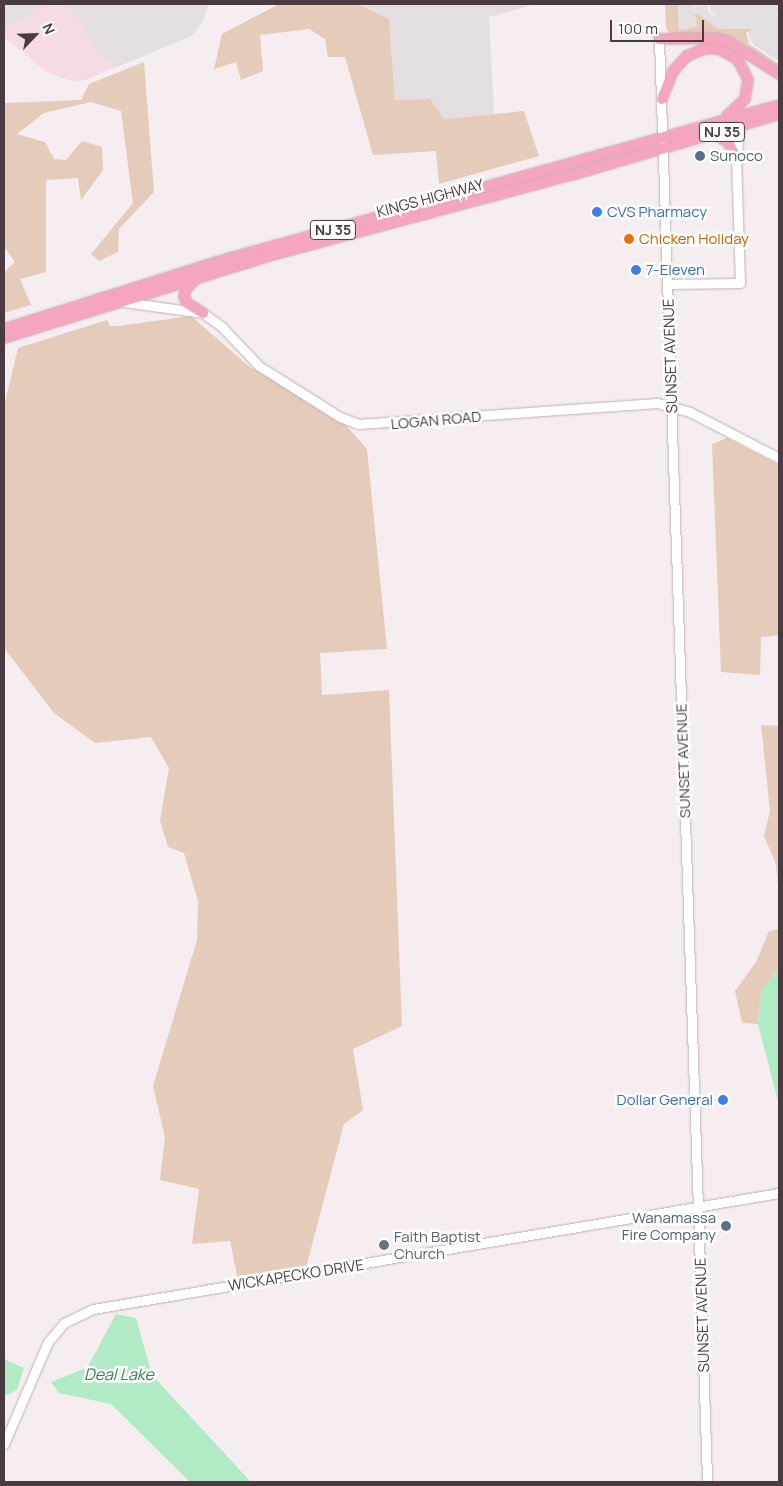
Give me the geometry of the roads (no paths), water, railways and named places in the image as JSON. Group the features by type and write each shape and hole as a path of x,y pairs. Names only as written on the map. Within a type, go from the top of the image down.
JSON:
{"main road":[{"path":"659,39 726,41 779,74"},
{"path":"662,99 674,70 686,56 704,48 724,50 742,64 749,86 743,103 721,120"},
{"name":"KINGS HIGHWAY","path":"4,329 216,262 779,105"},
{"name":"KINGS HIGHWAY","path":"4,338 199,277 664,149 779,114"},
{"path":"715,134 728,142 736,158"},
{"path":"199,277 187,288 184,296 187,303 203,313"}],"street":[{"name":"SUNSET AVENUE","path":"659,39 707,1482"},
{"path":"668,284 740,283 736,158 740,126"},
{"name":"LOGAN ROAD","path":"118,302 203,313 222,327 259,366 340,417 358,424 627,404 672,405 779,458"},
{"name":"WICKAPECKO DRIVE","path":"4,1444 41,1354 54,1334 77,1315 100,1307 779,1193"}],"water":[{"path":"779,967 779,1105 758,1024 761,992"},
{"name":"Deal Lake","path":"116,1314 136,1318 152,1375 251,1482 190,1482 111,1404 59,1393 51,1382 87,1368"},
{"path":"4,1359 24,1368 17,1390 4,1396"}],"place":[{"name":"Sunoco","path":"700,156"},
{"name":"CVS Pharmacy","path":"597,212"},
{"name":"Chicken Holiday","path":"629,239"},
{"name":"7-Eleven","path":"636,270"},
{"name":"Dollar General","path":"723,1100"},
{"name":"Wanamassa Fire Company","path":"726,1226"},
{"name":"Faith Baptist Church","path":"384,1245"}]}
